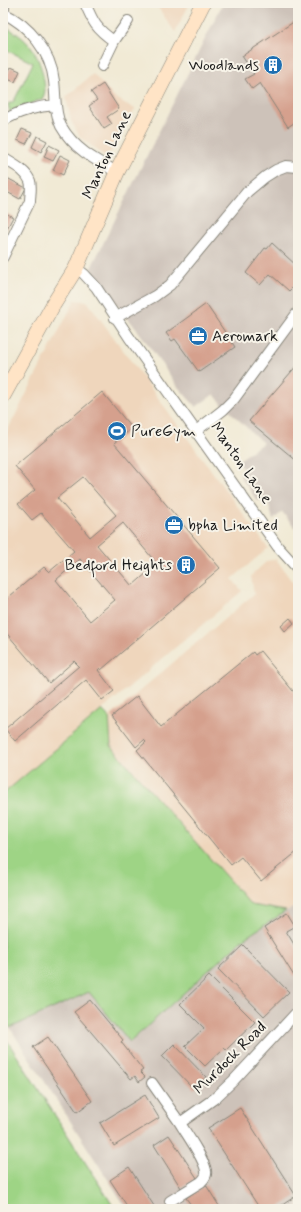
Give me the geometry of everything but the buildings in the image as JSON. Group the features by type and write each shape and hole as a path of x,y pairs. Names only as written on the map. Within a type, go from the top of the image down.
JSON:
{"street":[{"path":"85,3 94,25 114,41"},
{"name":"Manton Lane","path":"203,3 117,172 76,268 96,287 115,318 278,547 296,564"},
{"path":"4,10 31,33 42,48 50,64 54,80 56,105 61,126 79,149 117,172"},
{"path":"102,66 114,41 128,21"},
{"path":"3,121 23,112 43,106 56,105"},
{"path":"3,158 23,172 30,181 31,192 30,201 3,256"},
{"path":"115,318 155,296 170,285 247,192 265,177 286,166 298,167"},
{"path":"3,396 53,305 76,268"},
{"path":"196,431 223,410 234,399 298,312"},
{"name":"Murdock Road","path":"180,1123 219,1094 298,1011"},
{"path":"152,1083 180,1123 204,1164 206,1172 205,1178 201,1182 170,1201"}],"shaded area":[{"path":"155,3 190,3 175,32"},
{"path":"223,3 298,3 298,531 282,512 273,520 269,505 265,499 257,501 240,476 243,468 238,461 263,443 222,404 214,394 196,407 179,388 142,336 90,270"},
{"path":"93,74 114,97 135,109 116,144 106,157 81,138 71,121 66,97"},
{"path":"75,300 87,301 268,548 232,579 242,591 3,794 3,439"},
{"path":"276,559 298,590 298,906 286,911 251,905 111,746 109,717 254,594 251,576 267,561"},
{"path":"298,906 298,1209 127,1209 10,1028 89,992 130,1042 242,940 286,911"}],"green space":[{"path":"3,26 12,30 26,41 36,55 42,72 45,88 42,99 10,112 8,104 14,101 33,63 3,48"},
{"path":"102,710 109,717 111,746 251,905 286,911 242,940 130,1042 89,992 10,1028 3,1018 3,794"},
{"path":"3,1034 115,1209 3,1209"}],"place":[{"name":"Woodlands","path":"273,65"},
{"name":"Aeromark","path":"198,336"},
{"name":"PureGym","path":"117,431"},
{"name":"bpha Limited","path":"174,525"},
{"name":"Bedford Heights","path":"186,565"}]}
